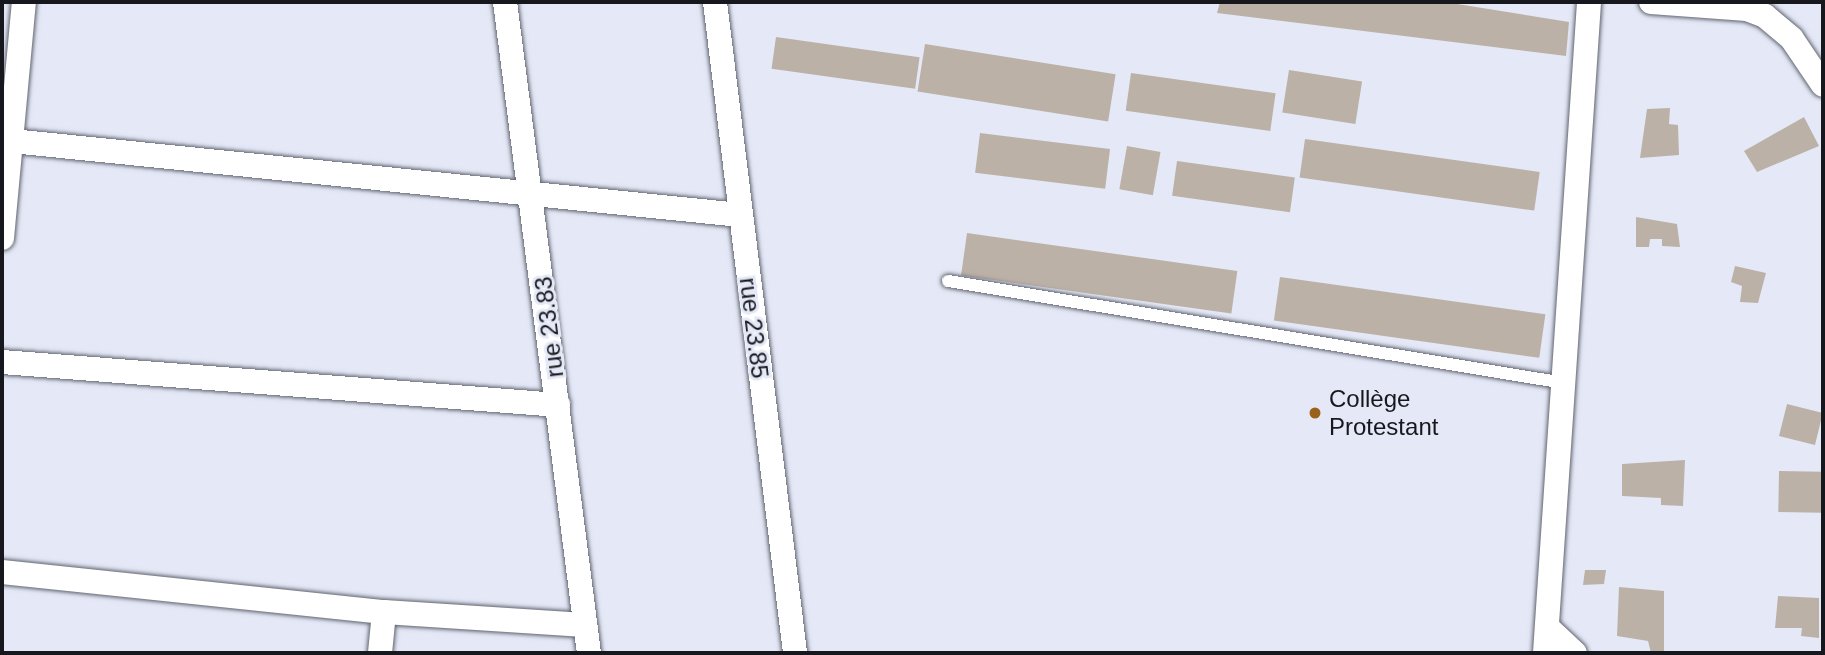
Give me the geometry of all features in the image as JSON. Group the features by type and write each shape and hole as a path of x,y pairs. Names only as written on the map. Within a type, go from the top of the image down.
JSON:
{"street":[{"path":"2,238 6,140 24,2"},
{"name":"rue 23.83","path":"505,2 533,193 589,653"},
{"name":"rue 23.85","path":"715,2 795,653"},
{"path":"1545,653 1589,2"},
{"path":"1651,2 1748,9 1765,16 1792,39 1823,85"},
{"path":"6,140 740,215"},
{"path":"2,362 558,405"},
{"path":"2,572 384,612 585,625"},
{"path":"380,653 384,612"},
{"path":"1546,626 1575,653"}],"lane":[{"path":"948,281 1564,383"}],"building":[{"path":"1220,2 1445,2 1569,22 1566,56 1217,13"},
{"path":"776,37 920,57 915,89 772,69"},
{"path":"925,44 1116,74 1108,122 917,91"},
{"path":"1289,70 1362,82 1355,124 1282,112"},
{"path":"1131,73 1276,93 1270,131 1126,111"},
{"path":"1670,108 1669,124 1678,125 1679,155 1640,158 1647,109"},
{"path":"1804,117 1819,146 1757,172 1744,151"},
{"path":"980,133 1110,149 1105,189 975,173"},
{"path":"1305,139 1540,172 1534,211 1300,178"},
{"path":"1127,146 1160,152 1153,195 1119,189"},
{"path":"1177,161 1295,178 1290,212 1172,196"},
{"path":"1636,217 1677,224 1680,247 1662,246 1662,239 1650,239 1649,247 1636,247"},
{"path":"967,233 1237,271 1231,314 961,276"},
{"path":"1735,266 1766,273 1758,303 1740,302 1742,286 1731,282"},
{"path":"1280,277 1545,314 1539,358 1274,321"},
{"path":"1787,404 1823,413 1815,445 1779,436"},
{"path":"1685,460 1683,506 1661,505 1661,498 1622,496 1622,464"},
{"path":"1779,471 1823,472 1822,513 1778,512"},
{"path":"1585,570 1606,570 1604,584 1583,585"},
{"path":"1619,587 1664,591 1664,653 1651,653 1648,641 1617,636"},
{"path":"1778,596 1819,598 1819,638 1801,636 1802,628 1775,628"}],"place":[{"name":"Collège Protestant","path":"1315,413"}]}
